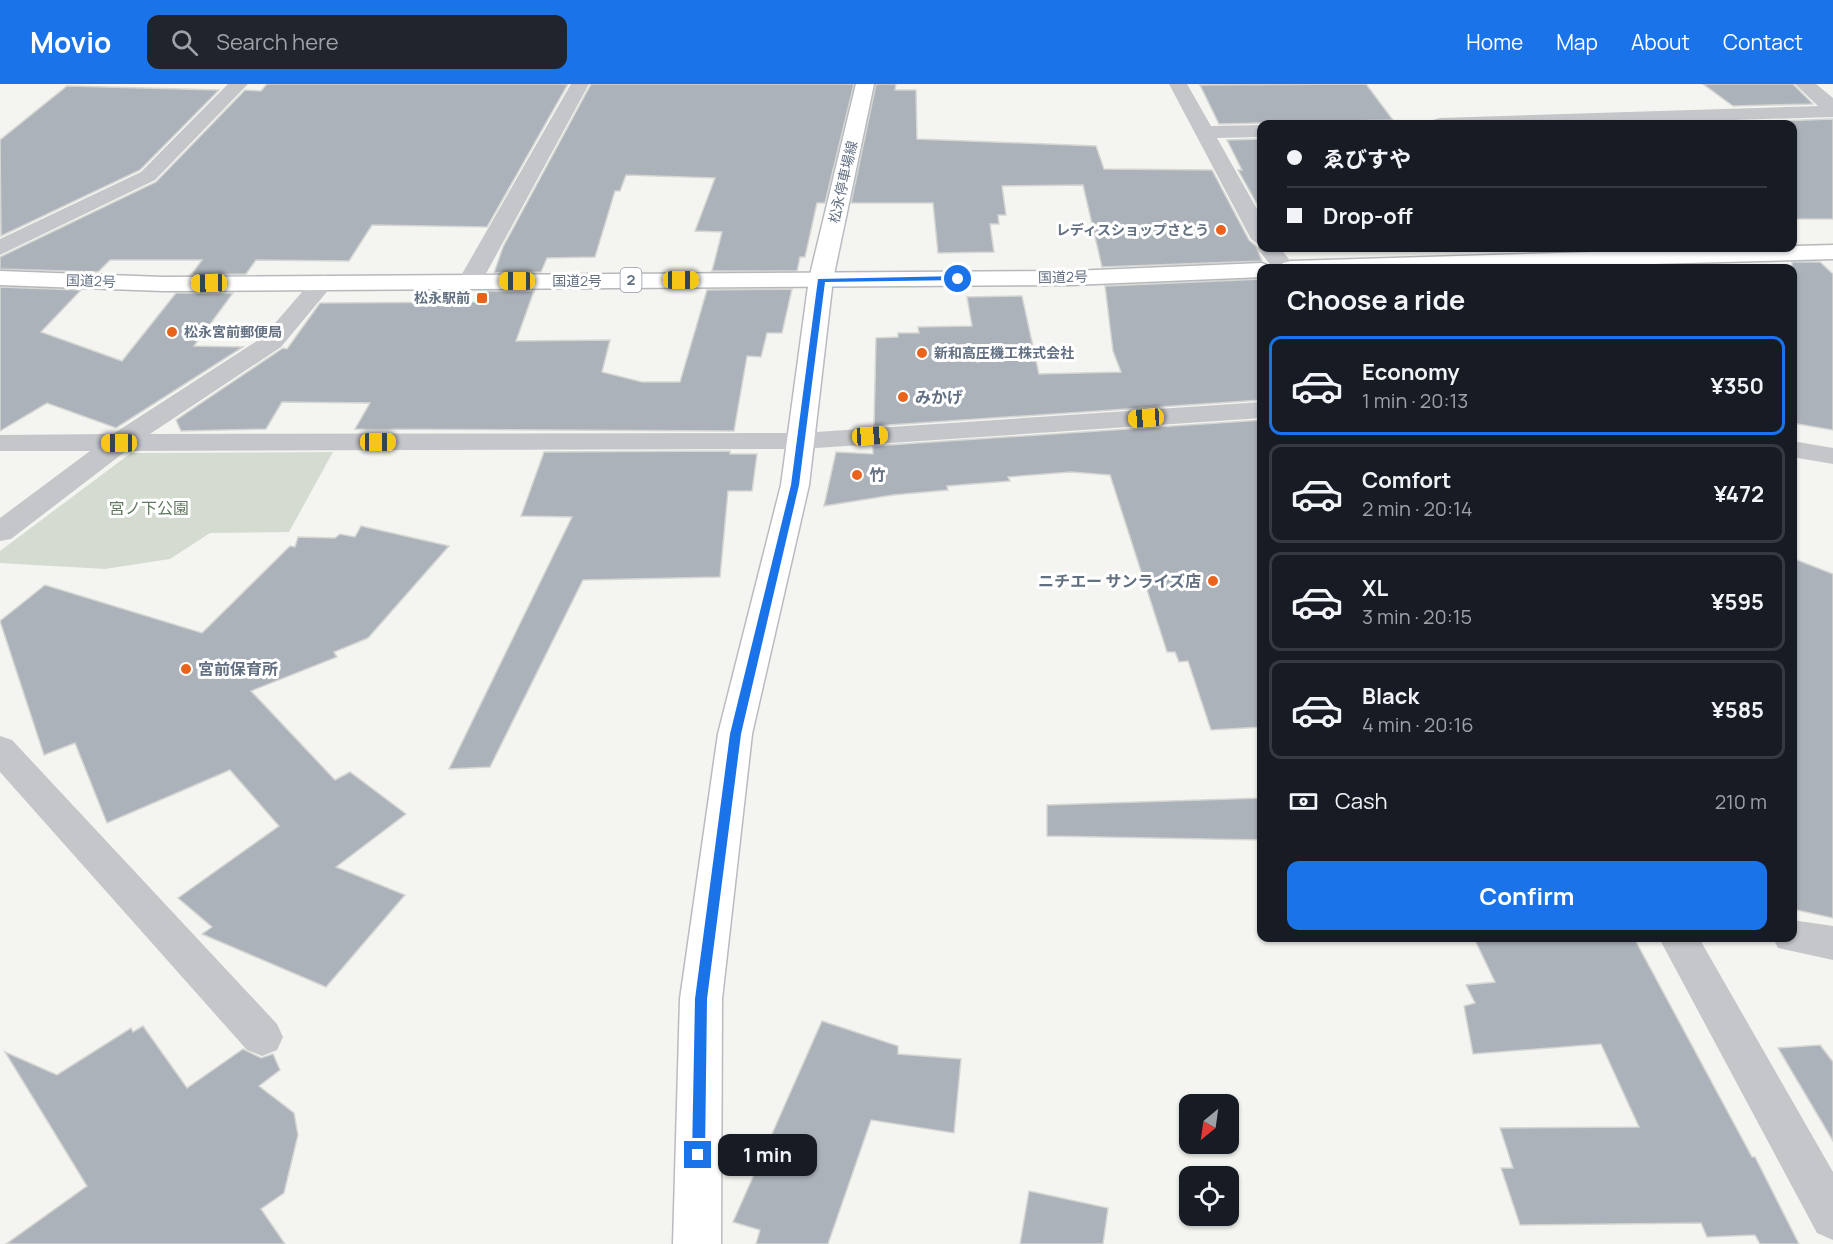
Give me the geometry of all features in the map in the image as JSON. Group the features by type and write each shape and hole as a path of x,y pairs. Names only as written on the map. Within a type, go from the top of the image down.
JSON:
{"main road":[{"name":"松永停車場線","path":"697,1244 701,999 735,734 795,485 822,279 865,84"},
{"path":"1426,264 1833,252"},
{"name":"国道2号","path":"0,278 163,284 1072,278 1257,270"}],"street":[{"path":"0,248 148,176 239,84 237,84"},
{"path":"470,281 580,84"},
{"path":"1178,84 1257,230"},
{"path":"1804,84 1833,110"},
{"path":"1552,120 1833,110"},
{"path":"1204,132 1257,130"},
{"path":"1271,252 1282,264"},
{"path":"0,532 119,443 272,342 323,282"},
{"path":"0,442 801,441 1257,410"},
{"path":"1797,450 1833,456"},
{"path":"0,749 262,1037"},
{"path":"1797,937 1833,944"},
{"path":"1681,942 1833,1217"}],"green space":[{"name":"宮ノ下公園","path":"333,452 289,532 210,533 170,559 105,569 0,563 0,551 131,453"}],"building":[{"path":"267,84 568,84 487,227 372,225 349,261 256,260 246,274 191,275 202,260 110,260 98,272 0,269 0,257 156,182 245,90 261,91"},
{"path":"591,84 854,84 825,203 817,203 805,257 800,257 797,271 712,271 722,232 695,231 715,178 626,175 620,191 615,191 595,257 547,258 541,272 494,273 503,247"},
{"path":"876,84 896,84 895,90 916,90 917,139 1096,146 1104,169 1212,170 1249,240 1256,246 1262,261 1102,267 1083,185 1002,186 1006,215 998,215 999,224 990,224 994,252 938,253 933,203 851,203"},
{"path":"1366,84 1393,120 1257,120 1257,123 1219,124 1200,85"},
{"path":"1703,84 1793,84 1813,104 1733,106"},
{"path":"67,86 219,90 140,170 1,236 0,140"},
{"path":"1833,119 1833,219 1797,219 1797,120"},
{"path":"1257,139 1257,204 1238,170 1242,170 1227,140"},
{"path":"1792,262 1820,262 1833,274 1833,430 1797,424 1797,264 1792,264"},
{"path":"1257,279 1257,400 874,426 876,338 898,337 898,333 919,333 918,327 972,326 967,297 1022,296 1039,374 1121,372 1113,351 1105,286"},
{"path":"0,287 81,290 41,332 122,361 176,293 233,293 194,346 243,347 116,428 47,403 0,431"},
{"path":"792,289 782,333 767,333 761,357 747,356 734,431 355,429 370,403 282,402 266,429 181,431 176,420 283,348 287,349 320,303 484,302 487,291 534,291 516,341 610,340 602,372 642,382 680,382 707,290"},
{"path":"1257,420 1257,727 1211,730 1188,661 1179,662 1175,652 1167,652 1110,475 1071,472 1008,477 1010,481 947,486 948,490 893,495 824,506 836,452 873,454 873,446"},
{"path":"730,451 730,454 757,454 752,491 728,491 720,577 583,580 490,767 449,769 572,517 521,516 544,452"},
{"path":"361,526 449,546 368,638 334,652 337,657 251,691 335,780 350,772 406,814 336,867 405,895 326,987 202,934 212,927 178,898 279,826 230,770 107,823 75,743 44,755 0,621 45,585 202,633 290,546 295,547 298,537 335,538 340,534 355,537"},
{"path":"1797,560 1833,574 1833,918 1797,910"},
{"path":"1257,798 1257,840 1047,836 1047,805"},
{"path":"1476,942 1636,942 1752,1157 1755,1157 1799,1244 1760,1244 1755,1235 1707,1237 1701,1223 1520,1225 1501,1168 1513,1168 1500,1128 1639,1127 1601,1044 1473,1054 1464,1006 1475,1003 1466,985 1495,982"},
{"path":"822,1021 898,1046 898,1054 961,1059 954,1133 871,1120 828,1244 756,1244 760,1230 733,1222"},
{"path":"143,1026 187,1088 243,1049 261,1058 273,1054 280,1070 259,1086 294,1113 298,1135 284,1193 261,1209 285,1244 6,1244 87,1186 5,1052 57,1075 131,1028 133,1032"},
{"path":"1820,1045 1833,1062 1833,1141 1778,1048"},
{"path":"1029,1191 1108,1208 1103,1244 1020,1244"}],"place":[{"name":"レディスショップさとう","path":"1221,230"},
{"name":"松永駅前","path":"482,298"},
{"name":"松永宮前郵便局","path":"172,332"},
{"name":"新和高圧機工株式会社","path":"922,353"},
{"name":"みかげ","path":"903,397"},
{"name":"竹","path":"857,475"},
{"name":"ニチエー サンライズ店","path":"1213,581"},
{"name":"宮前保育所","path":"186,669"}],"route":[{"path":"698,1155 701,999 735,734 795,485 822,279 958,279"}]}
